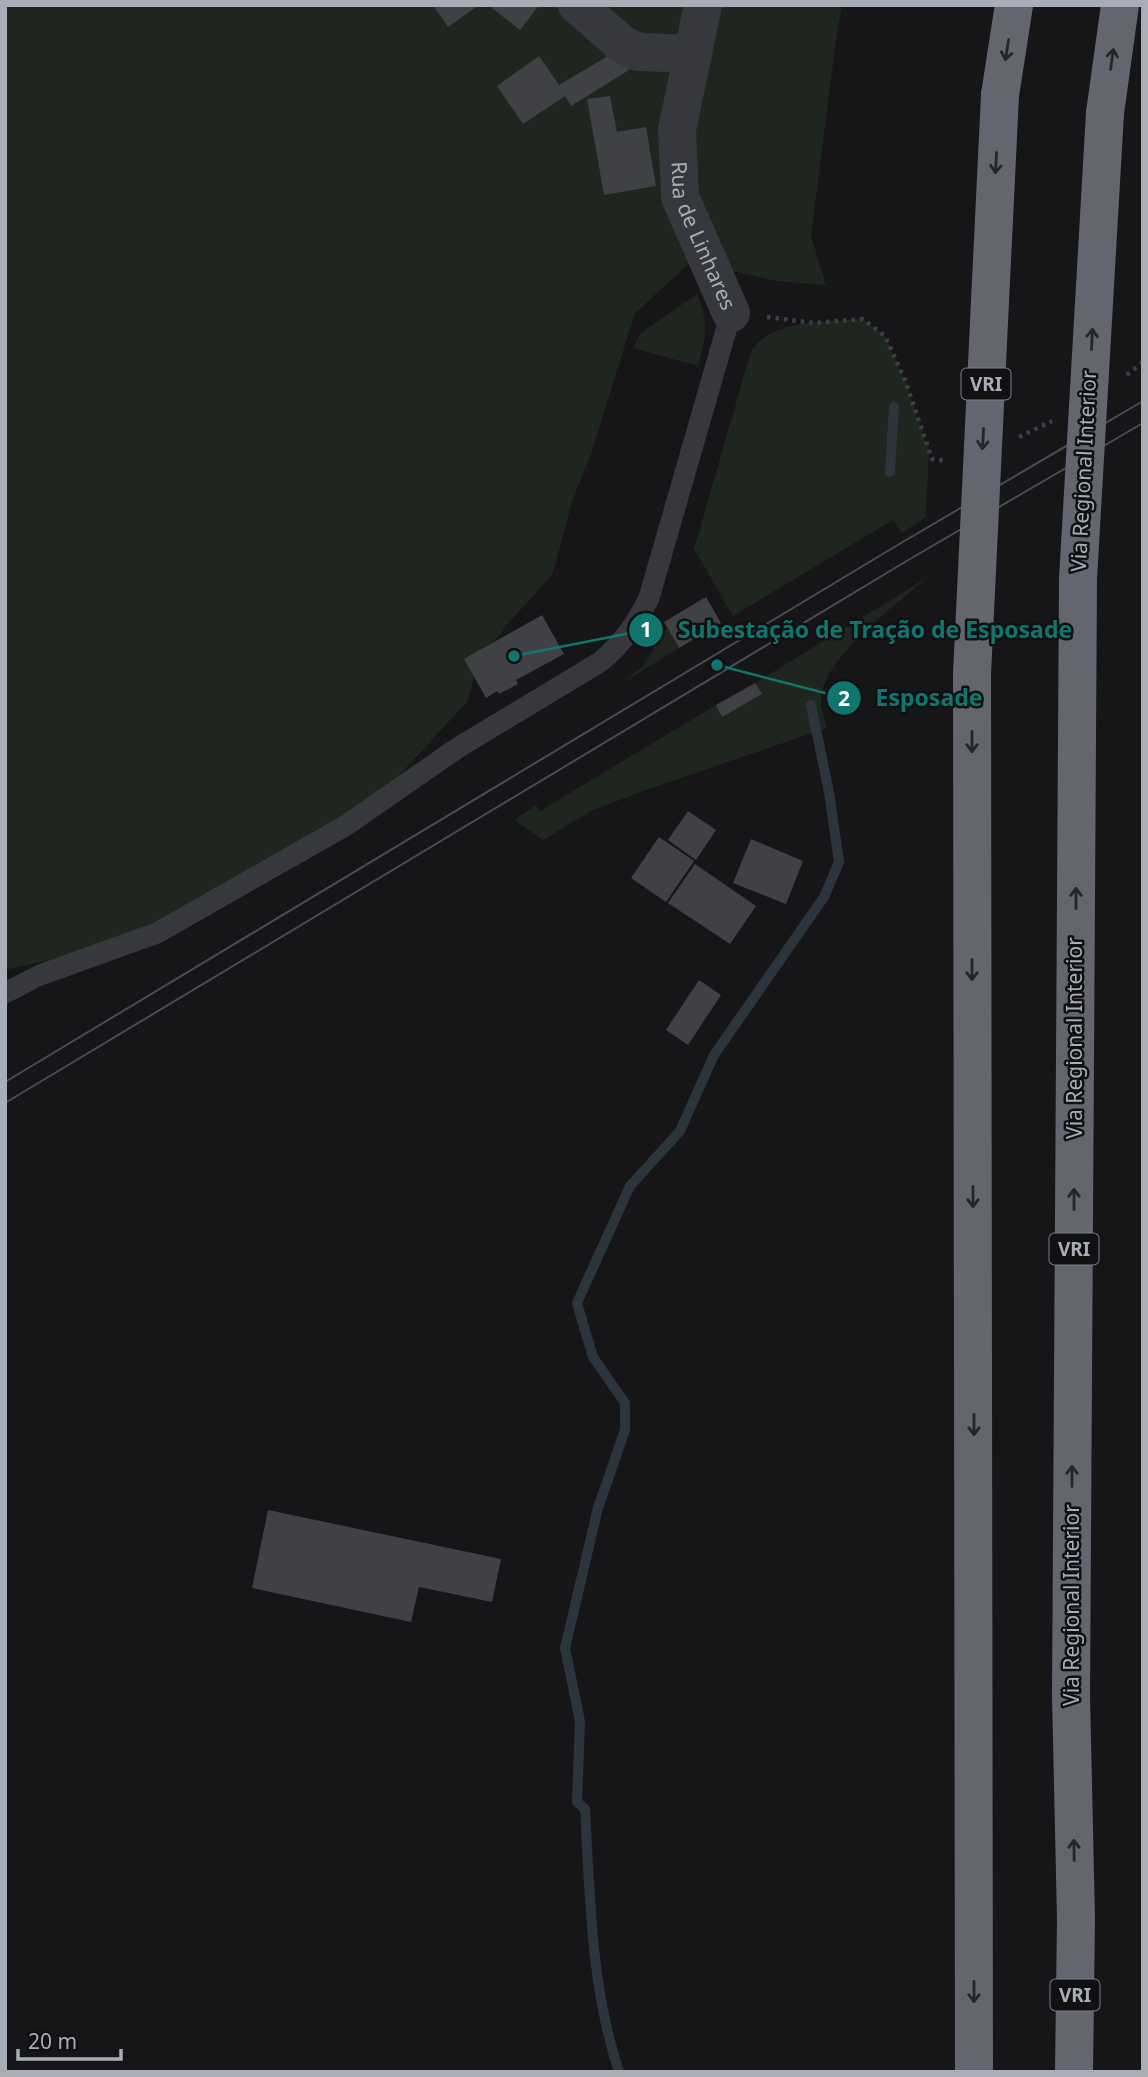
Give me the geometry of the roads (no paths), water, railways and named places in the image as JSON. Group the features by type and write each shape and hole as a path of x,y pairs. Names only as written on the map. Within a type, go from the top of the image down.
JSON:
{"highway":[{"name":"VRI","path":"974,2072 972,674 1000,95 1014,5"},
{"name":"Via Regional Interior","path":"1074,2072 1076,1919 1071,1695 1078,579 1105,113 1120,5"}],"street":[{"path":"577,5 622,44 638,51 693,54"},
{"name":"Rua de Linhares","path":"703,5 677,130 680,197 731,313"}],"lane":[{"path":"5,993 40,975 157,933 345,826 459,747 600,662 620,646 634,628 649,598 731,313"}],"waterway":[{"path":"890,472 894,407"},
{"path":"619,2072 597,1975 585,1809 577,1802 580,1721 565,1648 598,1508 625,1430 625,1403 593,1357 577,1303 630,1186 680,1131 714,1055 824,897 839,862 829,792 811,705"}],"tram line":[{"path":"5,1082 901,543 1143,401"},
{"path":"5,1103 910,559 1143,423"}],"place":[{"name":"Subestação de Tração de Esposade","path":"514,656"},
{"name":"Esposade","path":"717,665"}]}
